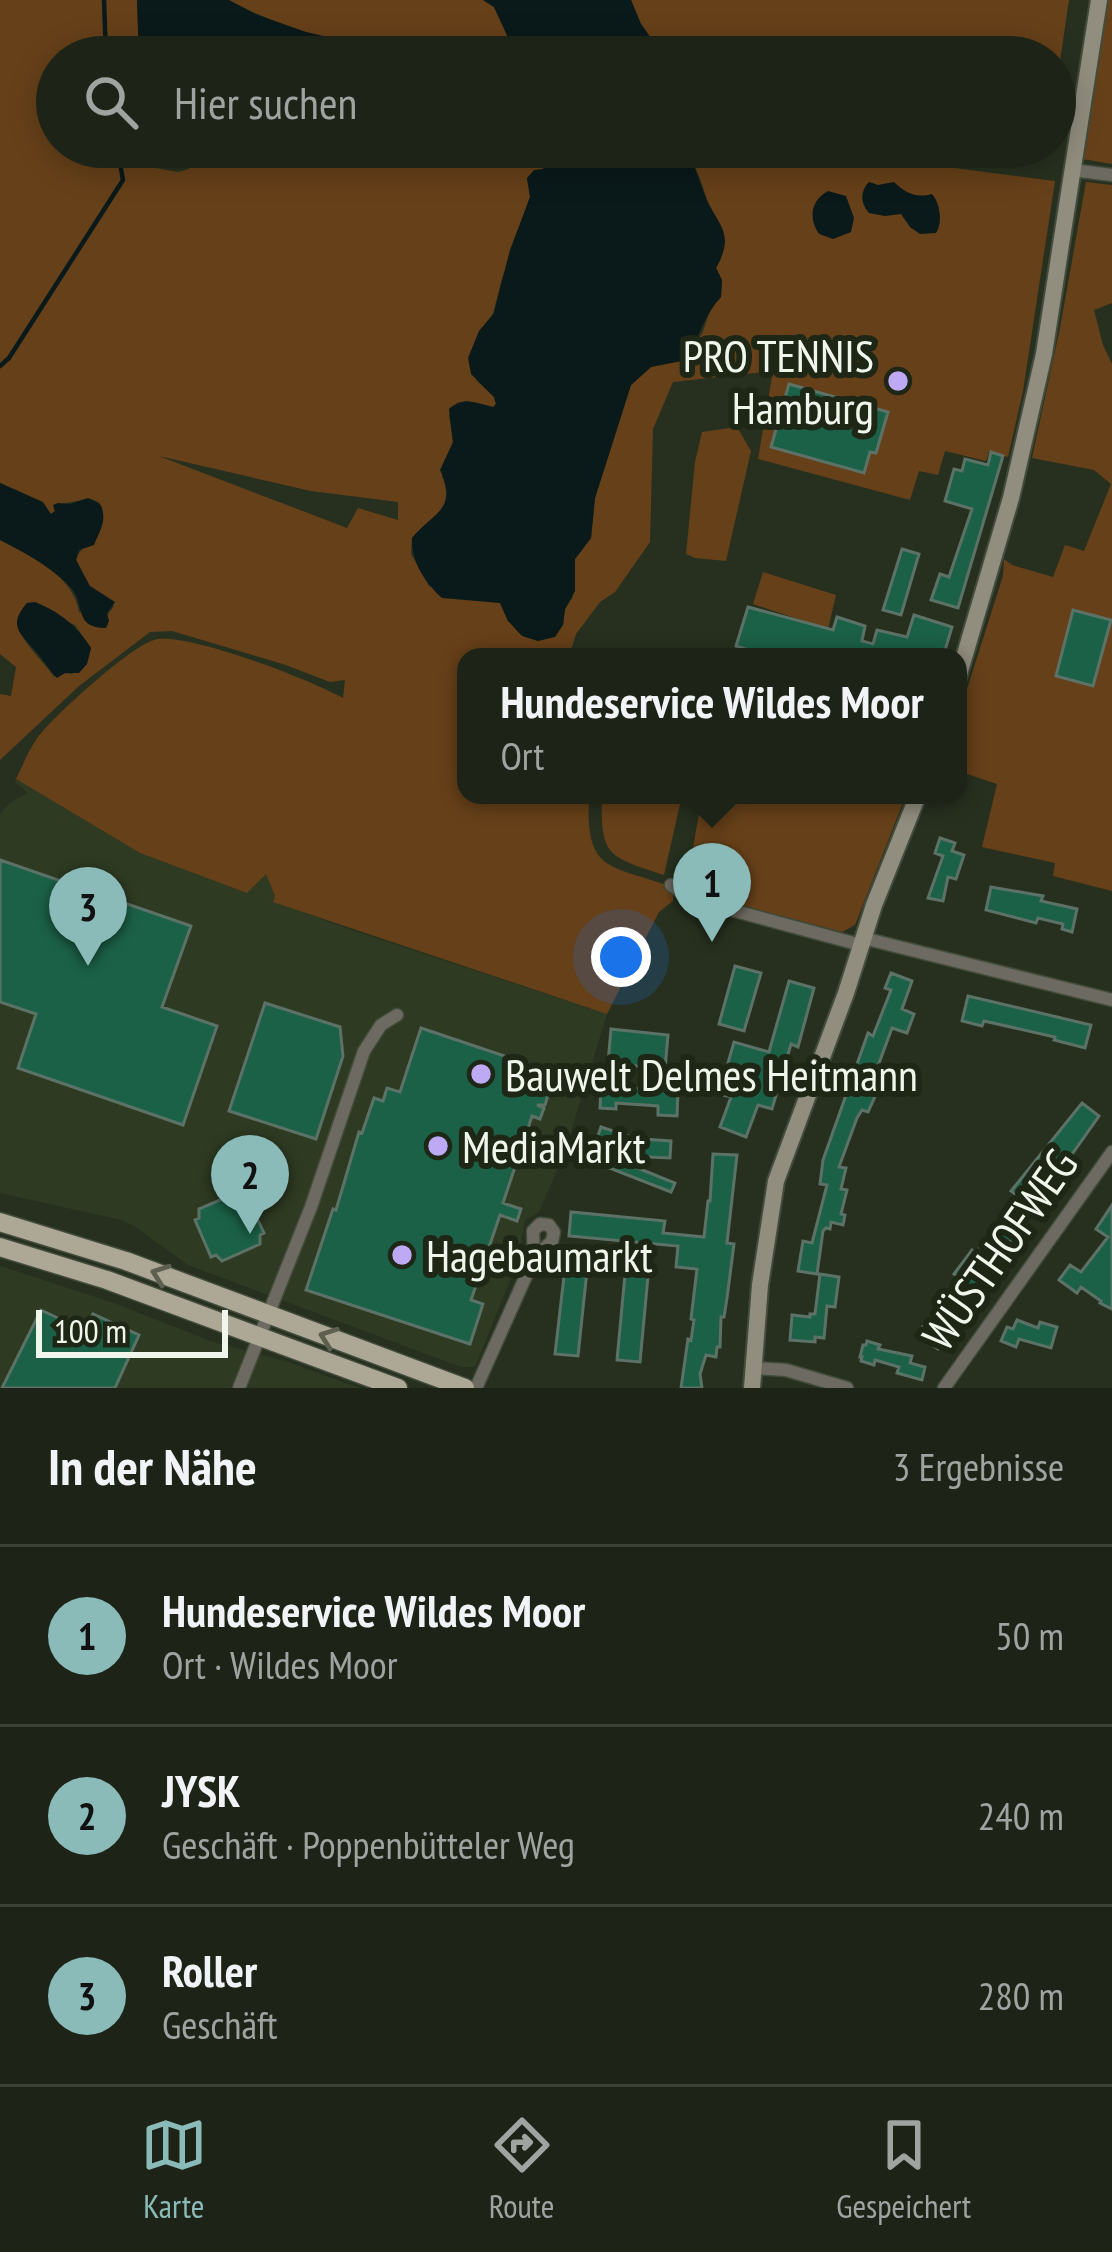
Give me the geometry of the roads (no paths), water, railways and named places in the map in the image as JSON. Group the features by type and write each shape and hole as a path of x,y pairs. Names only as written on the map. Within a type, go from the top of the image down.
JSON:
{"main road":[{"path":"0,1222 126,1261 465,1388"},
{"path":"0,1247 107,1280 398,1388"}],"street":[{"path":"1076,145 1099,0"},
{"path":"967,648 1023,451 1044,354 1072,170 1112,175"},
{"path":"752,1388 760,1285 776,1181 915,804"},
{"path":"670,885 691,899 1112,1000"},
{"path":"239,1388 311,1207 364,1051 381,1025 397,1015"},
{"name":"WÜSTHOFWEG","path":"944,1388 1112,1152"},
{"path":"476,1388 534,1258"},
{"path":"752,1368 786,1370 848,1388"}],"waterway":[{"path":"104,0 105,36"},
{"path":"0,366 123,180 121,168"}],"place":[{"name":"PRO TENNIS Hamburg","path":"898,381"},
{"name":"Hundeservice Wildes Moor","path":"712,942"},
{"name":"Roller","path":"88,966"},
{"name":"Bauwelt Delmes Heitmann","path":"481,1074"},
{"name":"MediaMarkt","path":"438,1146"},
{"name":"JYSK","path":"250,1234"},
{"name":"Hagebaumarkt","path":"402,1255"}]}
